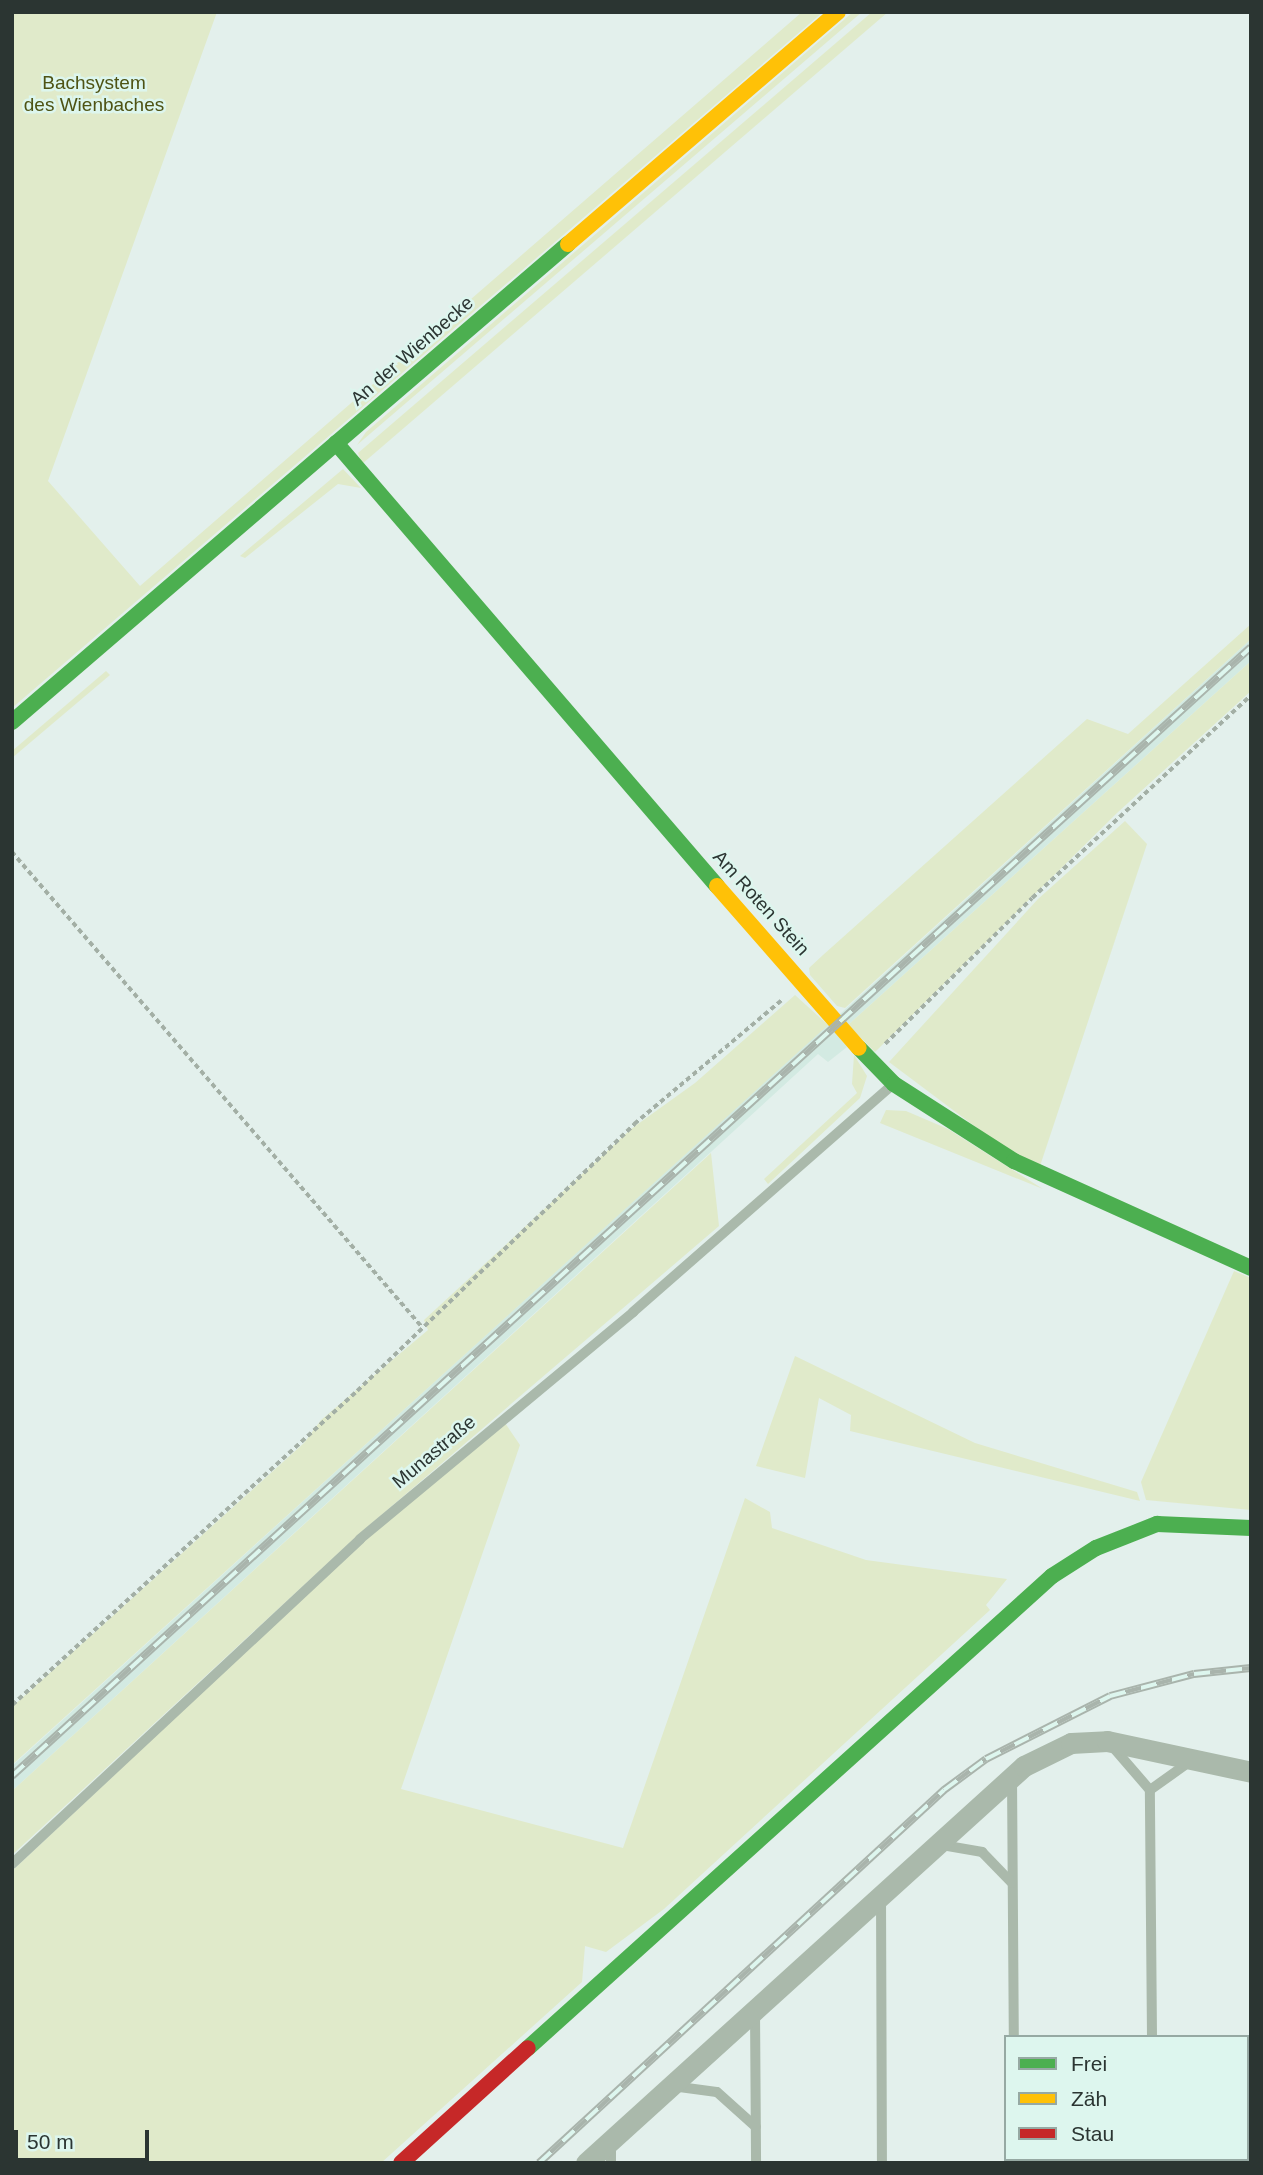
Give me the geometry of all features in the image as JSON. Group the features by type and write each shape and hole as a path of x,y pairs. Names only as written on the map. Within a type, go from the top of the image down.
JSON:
{"street":[{"name":"An der Wienbecke","path":"12,722 838,12"},
{"name":"Am Roten Stein","path":"336,443 870,1062 894,1084 1014,1161 1251,1268"},
{"path":"401,2163 1052,1576 1096,1548 1157,1524 1251,1528"},
{"path":"586,2163 1012,1774 1071,1743 1107,1741 1251,1772"}],"lane":[{"name":"Munastraße","path":"12,1864 360,1539 633,1312 894,1084"},
{"path":"1107,1741 1132,1763 1150,1790 1152,2035"},
{"path":"1150,1790 1194,1759"},
{"path":"1012,1774 1014,2035"},
{"path":"932,1845 961,1844 982,1852 1013,1884"},
{"path":"880,1893 882,2163"},
{"path":"755,2007 756,2163"},
{"path":"669,2086 717,2092 756,2127"},
{"path":"611,2140 611,2163"}],"path":[{"path":"870,1062 1032,898 1251,695"},
{"path":"12,852 422,1327"},
{"path":"12,1705 422,1327 634,1125 803,982"}],"shaded area":[{"path":"1251,639 1251,661 848,1025 839,1015"},
{"path":"828,1024 847,1047 828,1062 818,1054 12,1791 12,1766"}],"green space":[{"name":"Bachsystem des Wienbaches","path":"12,12 217,12 48,481 140,586 802,12 823,12 12,708"},
{"path":"853,12 862,12 357,445 366,432"},
{"path":"872,12 888,12 362,464 358,453"},
{"path":"343,469 361,488 338,484 245,558 240,556"},
{"path":"1251,624 1251,639 845,1008 837,1006 810,975 809,968 823,955 1087,719 1128,734"},
{"path":"1251,661 1251,691 1117,813 875,1052 848,1025"},
{"path":"106,671 110,675 12,758 12,751"},
{"path":"1125,821 1147,844 1040,1166 1001,1146 889,1062 1038,899"},
{"path":"795,995 828,1025 12,1765 12,1707 304,1443 321,1420 428,1330 424,1320 631,1129 695,1083"},
{"path":"854,1055 867,1076 860,1098 768,1184 764,1179 857,1093 852,1084"},
{"path":"886,1110 906,1111 948,1129 1043,1189 880,1123"},
{"path":"711,1153 719,1226 358,1535 12,1855 12,1791"},
{"path":"1234,1271 1251,1278 1251,1510 1146,1500 1141,1482"},
{"path":"795,1356 975,1443 1137,1492 1140,1501 850,1431 851,1415 819,1398 805,1478 756,1466"},
{"path":"505,1423 520,1445 401,1789 623,1848 745,1498 770,1512 772,1528 866,1560 1007,1579 986,1605 990,1610 664,1909 606,1952 585,1946 582,1982 381,2163 12,2163 12,1871 363,1541"}],"railway":[{"path":"12,1776 1251,647"},
{"path":"539,2163 944,1790 986,1759 1110,1696 1194,1674 1251,1668"}],"traffic: fast":[{"path":"12,722 568,244"},
{"path":"336,443 717,886"},
{"path":"859,1048 894,1084 1014,1161 1251,1268"},
{"path":"528,2048 1052,1576 1096,1548 1157,1524 1251,1528"}],"traffic: slow":[{"path":"568,244 838,12"},
{"path":"717,886 859,1048"}],"traffic: jam":[{"path":"401,2163 528,2048"}]}
